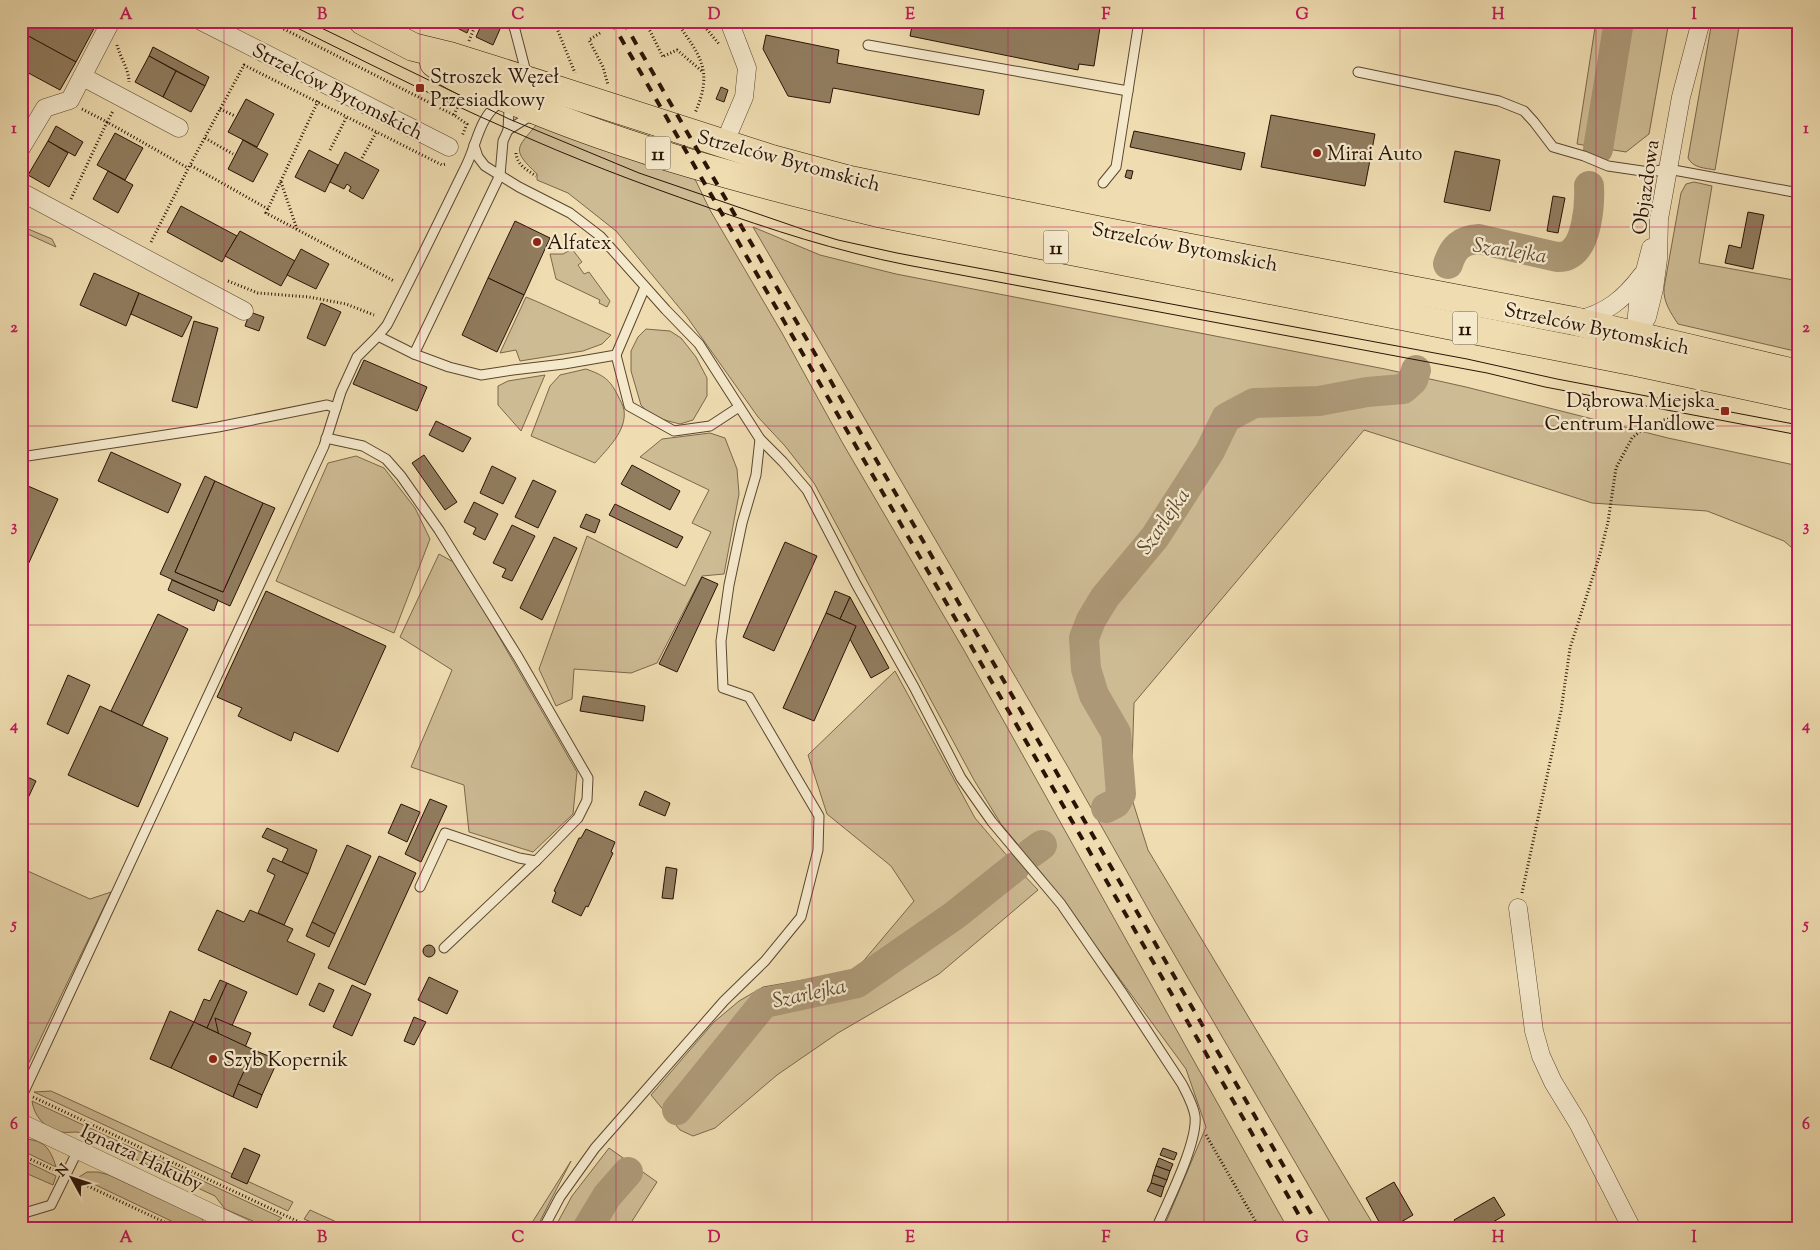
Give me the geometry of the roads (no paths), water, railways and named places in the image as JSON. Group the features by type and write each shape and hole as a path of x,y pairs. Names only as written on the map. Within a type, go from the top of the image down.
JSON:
{"highway":[{"name":"11","path":"363,21 413,47 444,71 501,89 550,117 639,147 768,186 878,212 1586,352"},
{"name":"Strzelców Bytomskich","path":"501,89 724,144 772,159 869,184 1574,321 1636,335 1682,359 1799,397"},
{"name":"Strzelców Bytomskich","path":"1586,352 1682,359 1799,374"}],"street":[{"path":"21,148 45,108 70,100 84,77 111,21"},
{"name":"Strzelców Bytomskich","path":"201,21 449,147"},
{"path":"724,144 744,97 748,68 729,21"},
{"path":"1681,97 1685,44 1689,21"},
{"name":"Objazdowa","path":"1682,359 1658,325 1651,304 1658,259 1659,219 1681,97 1701,21"},
{"path":"84,77 179,128"},
{"path":"21,192 244,311"},
{"path":"1636,335 1644,273 1659,219"},
{"path":"1574,321 1598,314 1617,304 1644,273"},
{"path":"1586,352 1604,350 1621,345 1636,335 1647,317 1651,304"},
{"path":"1518,908 1534,1031 1541,1056 1553,1082 1578,1123 1632,1229"},
{"name":"Ignatza Hakuby","path":"21,1123 78,1150 213,1222 245,1229"}],"lane":[{"path":"484,119 495,106 501,89 515,30 511,21"},
{"path":"1103,184 1116,167 1139,21"},
{"path":"868,45 1128,91"},
{"path":"1358,72 1499,101 1524,111 1553,147 1584,156 1608,166 1649,172 1668,169 1799,194"},
{"path":"23,1095 320,455 336,408 357,357 378,336 389,320 468,164 484,119 501,89"},
{"path":"414,354 500,175 503,141 508,130 509,110 501,89"},
{"path":"508,130 528,118 550,117"},
{"path":"474,145 478,157 485,166 570,214 600,236 699,344 760,440 783,462 807,490 961,778 992,822 1061,904 1182,1084 1190,1099 1195,1117 1192,1143 1156,1229"},
{"path":"645,286 616,355 629,406 674,431 710,426 739,407"},
{"path":"378,336 414,354 450,367 482,375 616,355"},
{"path":"21,457 218,426 327,406 336,408"},
{"path":"326,438 363,446 386,459 401,476 439,530 513,648 588,778 587,800 578,818 536,861 444,948"},
{"path":"543,1229 560,1197 595,1148 724,1001 765,961 801,917 818,850 819,816 749,697 723,688 721,640 742,523 756,475 760,440"},
{"path":"420,887 445,833 519,858 536,861"},
{"path":"21,1214 51,1205 78,1150"}],"waterway":[{"name":"Szarlejka","path":"1598,149 1619,21"},
{"name":"Szarlejka","path":"1448,264 1455,249 1467,241 1479,239 1557,257 1568,255 1574,250 1583,234 1588,214 1589,186"},
{"name":"Szarlejka","path":"1106,808 1116,803 1121,794 1116,733 1094,695 1086,669 1084,638 1091,620 1105,597 1155,537 1210,451 1226,418 1254,403 1319,401 1367,392 1403,389 1413,380 1416,370"},
{"name":"Szarlejka","path":"1031,853 1042,845"},
{"name":"Szarlejka","path":"677,1110 764,1003 857,983 955,915 1015,867"},
{"name":"Szarlejka","path":"587,1229 607,1196 628,1172"}],"tram line":[{"path":"283,21 451,103 556,150 679,197 829,247 907,265 1487,373 1545,387 1799,435"},
{"path":"307,21 509,119 639,173 838,240 897,253 1467,359 1557,379 1799,425"}],"railway":[{"path":"611,21 1307,1229"},
{"path":"623,21 1320,1229"}],"place":[{"name":"Stroszek Węzeł Przesiadkowy","path":"420,88"},
{"name":"Mirai Auto","path":"1317,153"},
{"name":"Alfatex","path":"537,242"},
{"name":"Dąbrowa Miejska Centrum Handlowe","path":"1725,411"},
{"name":"Szyb Kopernik","path":"213,1059"}]}
